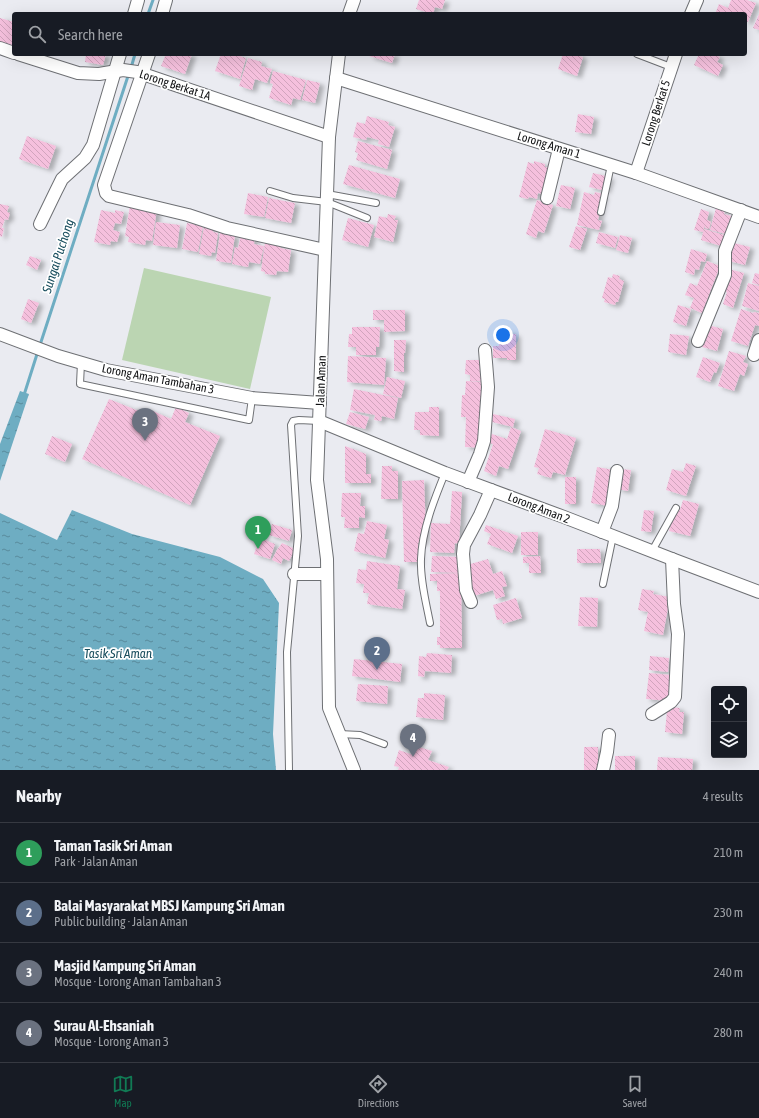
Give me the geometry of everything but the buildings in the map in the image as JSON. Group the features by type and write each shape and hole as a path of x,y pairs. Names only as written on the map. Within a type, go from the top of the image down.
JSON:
{"street":[{"path":"135,12 138,0"},
{"path":"163,12 166,0"},
{"path":"350,12 354,0"},
{"path":"692,12 697,0"},
{"path":"0,48 12,52"},
{"name":"Lorong Berkat 1A","path":"24,56 78,73 99,74 118,71 140,73 329,137"},
{"path":"40,224 62,180 85,158 93,145 118,71 120,56"},
{"path":"148,56 140,73 104,185 106,193 110,196 188,215 227,228 325,250"},
{"name":"Jalan Aman","path":"339,56 329,137 317,480 327,559 329,708 339,734"},
{"name":"Lorong Berkat 5","path":"636,173 675,56"},
{"name":"Lorong Aman 1","path":"336,78 636,173 759,217"},
{"path":"547,198 559,149"},
{"path":"698,341 725,275 725,251 741,210"},
{"name":"Lorong Aman Tambahan 3","path":"0,334 81,363 106,370 252,398 320,403"},
{"path":"754,355 759,340"},
{"path":"468,482 484,441 488,387 485,350"},
{"name":"Lorong Aman 2","path":"320,421 445,474 491,490 759,592"},
{"path":"607,534 617,471"},
{"path":"471,602 466,590 463,554 464,545 491,490"},
{"path":"652,714 671,702 675,697 678,634 674,604 672,559"},
{"path":"294,574 327,574"},
{"path":"339,734 354,770"},
{"path":"603,770 609,735"}],"lane":[{"path":"642,56 671,67"},
{"path":"601,212 611,165"},
{"path":"270,191 293,198 327,198 376,203"},
{"path":"327,198 367,218"},
{"path":"81,363 80,384 204,411 249,420 252,398"},
{"path":"289,770 287,652 298,536 291,425 294,421 299,420 320,421"},
{"path":"430,623 421,560 423,541 428,519 445,474"},
{"path":"652,551 676,508"},
{"path":"603,584 607,534"},
{"path":"339,734 360,735 384,744"}],"green space":[{"path":"144,268 271,297 250,389 122,360"}],"water":[{"path":"20,391 29,394 0,481 0,444"},
{"name":"Tasik Sri Aman","path":"72,510 132,534 220,557 263,579 279,603 273,734 276,770 0,770 0,513 57,540"}],"waterway":[{"name":"Sungai Puchong","path":"149,12 153,0"},
{"name":"Sungai Puchong","path":"131,68 134,56"},
{"name":"Sungai Puchong","path":"40,345 129,73"},
{"name":"Sungai Puchong","path":"24,395 38,351"}],"place":[{"name":"Masjid Kampung Sri Aman","path":"145,441"},
{"name":"Taman Tasik Sri Aman","path":"258,549"},
{"name":"Balai Masyarakat MBSJ Kampung Sri Aman","path":"377,670"},
{"name":"Surau Al-Ehsaniah","path":"413,757"}]}
